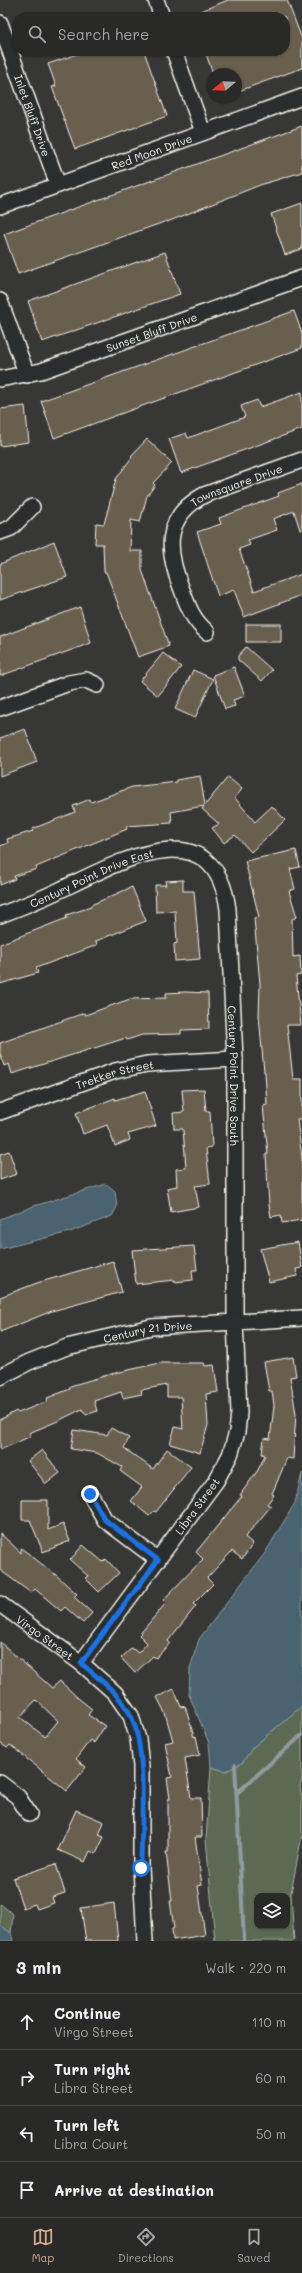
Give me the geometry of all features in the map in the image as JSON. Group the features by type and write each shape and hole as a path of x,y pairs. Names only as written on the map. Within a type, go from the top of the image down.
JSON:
{"street":[{"path":"156,0 160,12"},
{"name":"Inlet Bluff Drive","path":"0,23 58,185"},
{"path":"176,56 203,132"},
{"name":"Red Moon Drive","path":"0,206 302,97"},
{"name":"Sunset Bluff Drive","path":"0,379 27,375 302,278"},
{"path":"0,301 27,375"},
{"name":"Townsquare Drive","path":"207,632 191,614 171,561 169,545 172,531 178,518 193,501 204,495 302,460"},
{"path":"0,532 11,528 32,507"},
{"path":"0,708 69,683 86,680 97,685"},
{"name":"Century Point Drive East","path":"0,915 62,889 102,869 149,852 159,849 185,851"},
{"name":"Century Point Drive South","path":"185,851 200,858 210,866 218,878 226,896 235,1059 235,1321"},
{"name":"Trekker Street","path":"0,1112 115,1070 148,1064 235,1059"},
{"name":"Century 21 Drive","path":"0,1377 29,1362 67,1347 110,1335 151,1327 302,1318"},
{"name":"Libra Street","path":"81,1663 216,1481 230,1455 237,1432 239,1413 235,1321"},
{"path":"90,1494 105,1520 158,1560"},
{"name":"Virgo Street","path":"0,1604 81,1663 115,1692 131,1716 138,1739 141,1766 141,1868 145,1941"},
{"path":"0,1784 18,1797 29,1814"}],"green space":[{"path":"302,1706 302,1780 300,1787 302,1797 302,1835 291,1893 294,1941 215,1941 206,1839 211,1767 226,1771 242,1763 253,1747"},
{"path":"0,1904 13,1914 11,1933 0,1925"}],"water":[{"path":"106,1184 115,1191 117,1207 112,1216 70,1232 0,1249 0,1219 34,1206"},
{"path":"302,1473 302,1706 253,1747 242,1763 226,1771 211,1767 209,1743 189,1695 190,1668 199,1639 265,1553 295,1503"},
{"path":"0,1925 11,1933 13,1941 0,1941"}],"building":[{"path":"228,0 287,0 302,39 302,68 242,90 242,68 211,68 207,56 290,56 290,12 198,12"},
{"path":"71,56 146,56 167,116 75,149 52,87 56,86 48,64"},
{"path":"302,126 302,172 260,185 167,222 18,274 4,234"},
{"path":"302,203 302,249 285,255 271,214"},
{"path":"165,252 180,294 42,342 28,301"},
{"path":"294,311 302,333 302,348 54,438 41,401"},
{"path":"302,392 302,429 181,473 169,439 186,433 188,438 245,417 241,406 257,400 260,407"},
{"path":"25,406 29,442 0,446 0,409"},
{"path":"147,439 172,463 153,483 155,485 147,496 140,522 131,520 130,551 142,551 142,570 169,646 138,657 106,572 104,572 103,544 95,544 96,523 104,524 116,479 132,457 131,456"},
{"path":"302,484 302,530 300,530 294,511 273,519 277,530 248,540 250,545 239,549 254,591 302,574 302,595 244,617 234,590 218,596 197,532 221,524 219,518 279,496 278,493"},
{"path":"54,541 67,577 0,600 0,564"},
{"path":"80,607 91,643 0,676 0,637"},
{"path":"246,624 281,624 281,642 246,642"},
{"path":"246,647 272,670 262,681 238,660 238,656"},
{"path":"163,653 181,667 158,696 140,681"},
{"path":"234,667 245,696 233,700 235,706 225,709 213,675"},
{"path":"193,670 213,679 195,718 175,709"},
{"path":"25,729 37,762 0,776 0,738"},
{"path":"200,776 205,805 228,777 242,789 235,798 255,822 272,806 285,820 251,852 235,835 224,843 212,828 219,824 202,809 204,806 171,812 172,823 126,826 127,829 36,867 37,869 14,876 15,879 0,885 0,846 8,843 7,839 33,831 32,829 75,812 73,806 90,799 91,802 132,787 177,782 176,780"},
{"path":"296,850 300,867 290,869 295,889 289,891 297,917 292,919 293,957 300,956 301,975 296,976 301,1025 287,1025 293,1079 302,1079 302,1119 297,1119 302,1158 302,1220 282,1223 281,1215 271,1217 269,1205 266,1154 268,1154 263,1106 267,1105 259,1016 260,984 254,918 259,917 245,861"},
{"path":"183,880 183,891 194,891 200,959 175,961 174,944 177,943 175,911 156,912 155,885 166,885 165,881"},
{"path":"132,887 146,921 96,941 97,945 36,968 38,973 0,984 0,944 67,918 66,915 91,907 91,905"},
{"path":"166,993 208,993 209,1029 181,1030 181,1034 142,1035 127,1040 126,1038 12,1074 9,1064 4,1066 0,1053 0,1043 84,1013 85,1015 130,999 166,998"},
{"path":"204,1089 206,1111 210,1111 212,1147 206,1148 210,1184 195,1186 199,1207 171,1212 167,1188 177,1186 176,1169 186,1168 183,1129 174,1129 173,1113 184,1112 182,1090"},
{"path":"145,1091 156,1126 128,1134 130,1140 115,1146 107,1125 83,1134 76,1113 115,1098 115,1100"},
{"path":"9,1151 17,1174 0,1180 0,1154"},
{"path":"298,1242 302,1268 296,1269 297,1276 269,1282 260,1249"},
{"path":"194,1246 197,1270 192,1270 193,1280 175,1282 175,1280 136,1284 132,1250"},
{"path":"113,1261 122,1292 52,1311 0,1332 0,1297 37,1283"},
{"path":"293,1357 296,1376 290,1377 296,1414 293,1459 287,1458 272,1494 274,1495 267,1504 271,1506 245,1537 253,1544 242,1559 232,1551 207,1578 213,1584 193,1604 196,1606 168,1641 170,1643 156,1658 153,1656 135,1673 121,1658 132,1648 138,1653 147,1643 139,1635 166,1603 163,1600 203,1559 196,1552 242,1496 240,1495 258,1470 265,1455 262,1454 264,1438 270,1439 274,1406 272,1391 269,1391 264,1362"},
{"path":"160,1363 204,1363 205,1366 214,1365 218,1392 206,1394 208,1425 200,1453 170,1444 175,1427 183,1429 181,1397 167,1397 167,1385 141,1390 142,1394 123,1398 121,1392 94,1401 97,1411 86,1415 82,1409 29,1433 31,1436 0,1450 0,1420 16,1411 18,1413 48,1401 47,1398 70,1389 70,1386 111,1374"},
{"path":"111,1428 129,1438 124,1448 153,1469 167,1449 191,1467 156,1512 154,1511 149,1516 131,1501 142,1487 120,1471 122,1467 97,1453 71,1449 74,1430 107,1435"},
{"path":"42,1450 60,1473 46,1484 28,1461"},
{"path":"22,1500 48,1500 48,1530 63,1524 70,1541 43,1552 30,1520 22,1520"},
{"path":"0,1533 21,1553 21,1548 56,1575 77,1594 74,1597 92,1613 83,1623 65,1607 61,1611 35,1589 31,1593 0,1570"},
{"path":"83,1545 103,1562 106,1559 119,1573 99,1592 85,1578 88,1576 70,1560"},
{"path":"0,1642 52,1688 60,1681 92,1709 88,1715 105,1726 94,1743 90,1740 76,1759 86,1767 67,1791 10,1745 7,1748 0,1743","holes":["36,1700 58,1721 45,1737 20,1717"]},
{"path":"174,1689 181,1707 185,1706 194,1737 196,1736 200,1755 185,1758 191,1798 201,1798 202,1837 195,1837 202,1885 198,1886 205,1935 173,1940 172,1929 174,1928 170,1901 172,1901 166,1852 168,1852 168,1799 170,1799 167,1778 172,1777 165,1743 173,1741 165,1713 157,1697"},
{"path":"76,1810 104,1822 99,1835 104,1837 96,1854 90,1851 85,1862 58,1850"},
{"path":"56,1864 65,1893 52,1897 54,1903 37,1909 35,1904 23,1908 13,1878"},
{"path":"114,1903 118,1941 86,1941 81,1908"}],"waterway":[{"path":"237,1793 302,1735"},
{"path":"235,1765 244,1941"}],"route":[{"path":"90,1494 105,1520 158,1560 81,1663 115,1692 131,1716 138,1739 141,1766 141,1868"}]}
